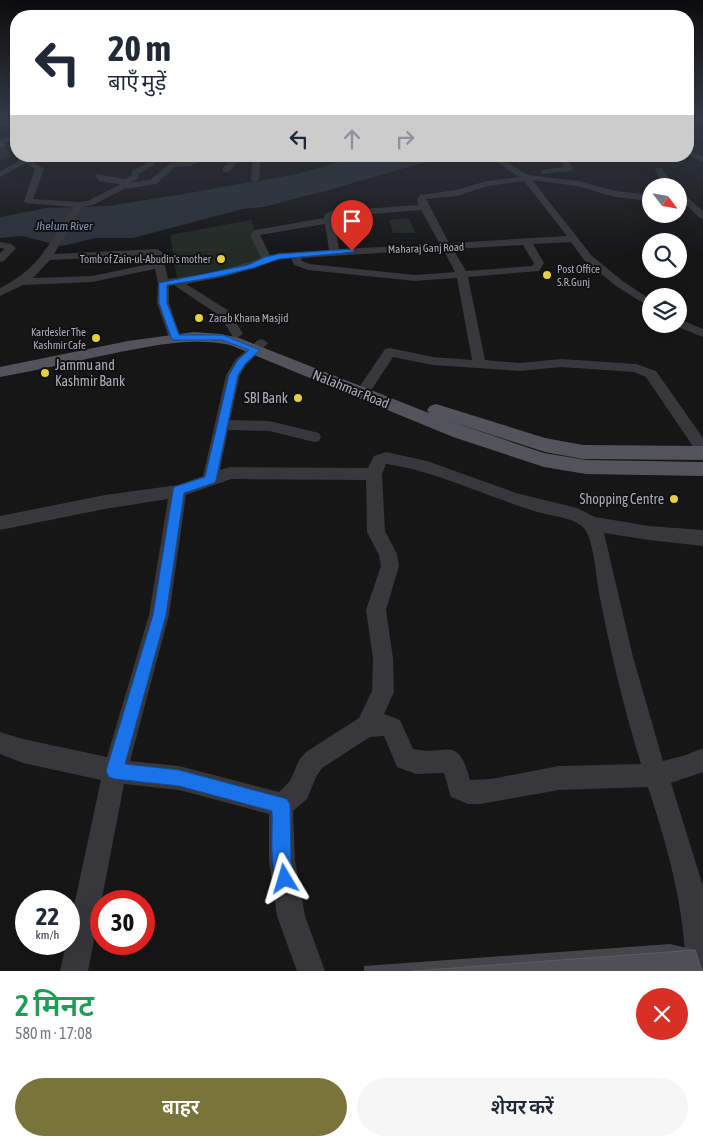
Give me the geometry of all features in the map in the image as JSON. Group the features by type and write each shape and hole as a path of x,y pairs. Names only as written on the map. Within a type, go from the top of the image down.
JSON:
{"main road":[{"path":"0,365 135,338 175,335 220,332 238,334 259,346"},
{"name":"Nalahmar Road","path":"0,372 175,335 223,338 259,346 367,386 545,445 583,452 703,451"},
{"name":"Nalahmar Road","path":"259,346 459,432 544,460 586,467 703,469"}],"street":[{"path":"0,175 9,163"},
{"path":"33,163 40,169 28,202 78,206 95,201 124,184 151,163"},
{"path":"100,176 124,184 153,182 170,163"},
{"path":"226,170 232,163"},
{"path":"255,180 256,163"},
{"path":"504,163 529,177 578,184 615,194 642,197"},
{"path":"479,364 462,274 421,199 423,197 457,193 487,184 529,177 540,172 570,169 567,163"},
{"path":"659,170 664,178"},
{"path":"529,177 572,239 588,258 642,299"},
{"path":"689,202 703,202"},
{"path":"689,202 703,216"},
{"path":"0,293 22,282 48,254 78,206"},
{"path":"334,252 328,216 374,206 424,207"},
{"path":"267,259 255,236 258,232 329,220"},
{"name":"Maharaj Ganj Road","path":"163,283 176,282 250,266 267,259 294,255 572,239"},
{"path":"294,255 302,266 415,278 535,269 539,263 527,243"},
{"path":"0,245 11,248 0,259"},
{"path":"48,254 157,252 163,283 163,303 175,335"},
{"path":"22,282 92,279 159,265"},
{"path":"176,282 225,314 238,334"},
{"path":"687,326 703,332"},
{"path":"210,480 233,375 241,362 259,346"},
{"path":"367,386 390,352 433,361 520,367 560,363 636,368 652,374 703,451"},
{"path":"222,425 269,426 314,437"},
{"path":"367,726 383,692 383,665 376,610 390,561 376,532 374,474 377,463 380,460 386,458 402,460 427,467 515,499 577,515 591,524 650,533 703,538"},
{"path":"0,523 105,502 178,491 230,473 374,474"},
{"path":"74,971 115,771 159,615 178,491"},
{"path":"591,524 599,538 604,576 635,706 687,877 700,944 700,971"},
{"path":"0,743 23,751 115,771 179,778 281,805 293,798 316,759 367,726 386,725 392,728 405,759 416,762 450,761 454,765 460,788 468,792 558,778 657,775 693,765 703,760"},
{"path":"281,805 282,861 291,916 311,971"}],"path":[{"path":"157,252 202,250 236,252"}],"shaded area":[{"path":"409,218 415,233 393,233 389,220"},
{"path":"251,220 264,259 249,265 177,278 170,235"}],"water":[{"name":"Jhelum River","path":"334,163 421,163 325,191 263,207 242,209 133,238 96,238 62,246 22,236 0,238 0,217 46,208 108,206 298,174"}],"building":[{"path":"695,950 702,971 413,971"}],"place":[{"name":"Tomb of Zain-ul-Abudin's mother","path":"221,259"},
{"name":"Post Office S.R.Gunj","path":"547,275"},
{"name":"Zarab Khana Masjid","path":"199,318"},
{"name":"Kardesler The Kashmir Cafe","path":"96,338"},
{"name":"Jammu and Kashmir Bank","path":"45,373"},
{"name":"SBI Bank","path":"298,398"},
{"name":"Shopping Centre","path":"674,499"}],"route":[{"path":"285,879 282,861 281,805 179,778 115,771 159,615 178,491 210,480 233,375 241,362 256,350 223,338 175,338 163,303 163,283 216,274 250,266 279,256 352,251"}]}
